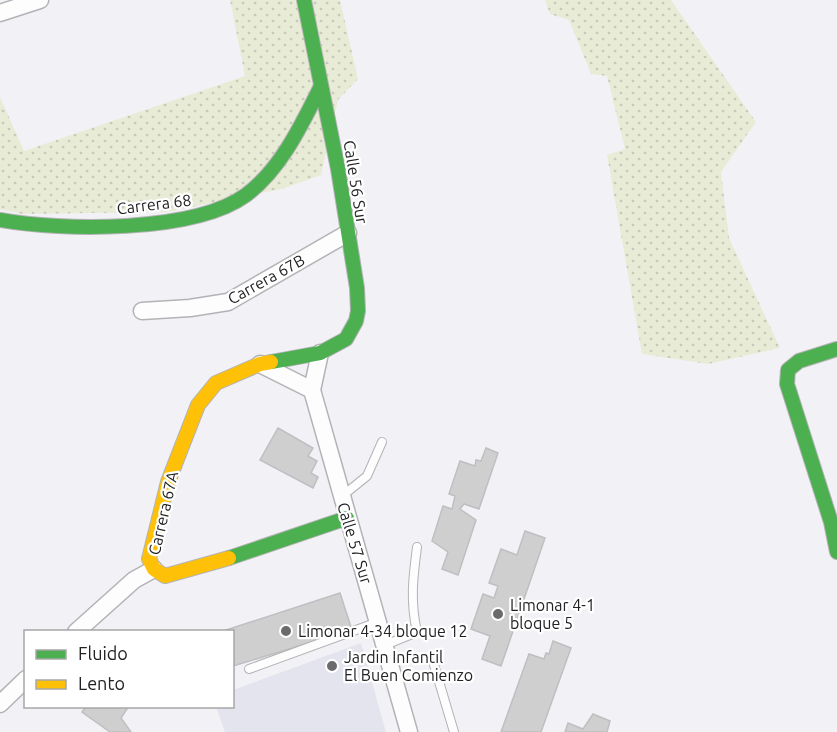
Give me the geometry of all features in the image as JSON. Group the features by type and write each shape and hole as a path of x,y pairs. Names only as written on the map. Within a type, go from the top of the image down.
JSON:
{"street":[{"path":"0,13 40,0"},
{"name":"Calle 56 Sur","path":"304,0 336,159 357,288 358,311 351,332 346,339 320,353"},
{"name":"Carrera 68","path":"0,220 11,223 74,228 168,222 224,208 245,196 286,149 321,86"},
{"name":"Carrera 67B","path":"142,311 190,308 228,302 348,233"},
{"path":"837,349 799,361 788,369 787,384 834,522 837,552"},
{"name":"Carrera 67A","path":"320,353 260,364 216,383 198,405 168,482 149,559 154,569 165,576 209,566 348,518"},
{"name":"Calle 57 Sur","path":"320,353 312,390 409,732"},
{"path":"260,364 312,390"},
{"path":"78,630 134,580 154,569"},
{"path":"0,704 24,681"}],"lane":[{"path":"341,497 367,476 382,442"},
{"path":"385,645 417,632 412,610 417,547"},
{"path":"249,669 378,622"},
{"path":"432,658 454,732"}],"shaded area":[{"name":"Jardin Infantil El Buen Comienzo","path":"361,643 386,732 225,732 216,708 234,708 234,690"}],"green space":[{"path":"230,0 340,0 358,79 338,100 321,175 282,189 167,212 22,214 0,209 0,97 24,151 245,76"},
{"path":"545,0 671,0 756,122 721,172 729,238 780,348 708,364 642,354 607,155 625,149 607,76 591,74 569,20 550,14"}],"building":[{"path":"278,428 313,448 308,456 317,461 311,473 318,477 313,488 260,460"},
{"path":"486,448 498,453 479,509 464,504 460,509 476,520 458,575 442,569 448,552 432,541 443,506 452,509 455,496 449,494 460,461 475,466 476,460 481,461"},
{"name":"Limonar 4-1 bloque 5","path":"525,531 545,538 501,666 482,659 490,636 471,629 483,594 494,598 498,586 489,583 501,549 517,555"},
{"name":"Limonar 4-34 bloque 12","path":"340,593 352,630 234,666 234,630 226,630"},
{"path":"553,641 571,648 541,732 501,732 529,654 544,659 546,653 549,654"},
{"path":"85,708 128,708 121,718 131,732 110,732 82,712"},
{"path":"593,714 610,721 607,732 565,732 568,723 583,729"}],"traffic: fast":[{"path":"271,362 320,353 346,339 356,321 358,311 357,288 338,169 304,0"},
{"path":"0,220 57,226 127,226 162,223 223,207 246,195 270,172 290,145 321,86"},
{"path":"837,349 799,361 788,370 787,384 831,522 837,552"},
{"path":"229,558 347,518"}],"traffic: slow":[{"path":"229,558 165,576 154,569 149,559 168,482 198,405 216,383 260,364 271,362"}],"place":[{"name":"Limonar 4-1 bloque 5","path":"498,614"},
{"name":"Limonar 4-34 bloque 12","path":"286,631"},
{"name":"Jardin Infantil El Buen Comienzo","path":"332,666"}]}
